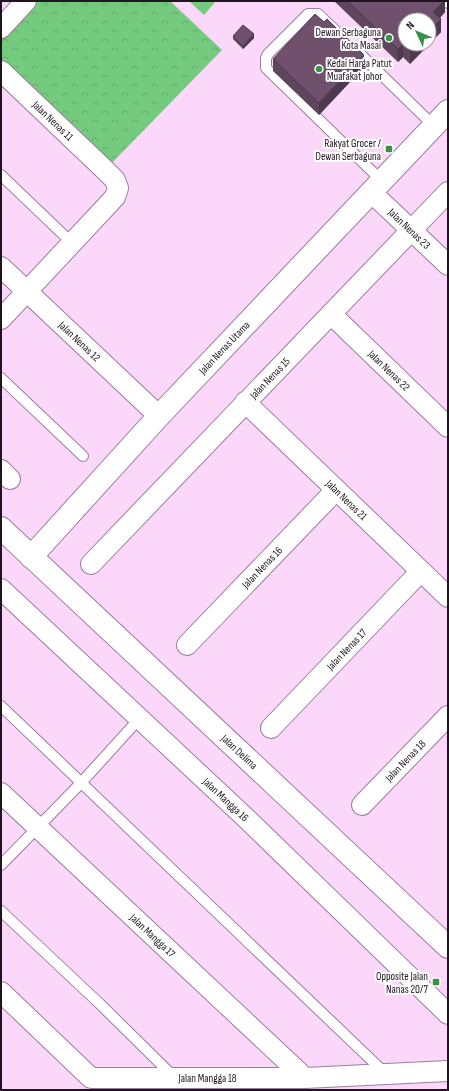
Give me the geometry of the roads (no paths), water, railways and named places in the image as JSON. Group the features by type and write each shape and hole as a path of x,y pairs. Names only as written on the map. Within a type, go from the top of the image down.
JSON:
{"street":[{"path":"1,28 26,1"},
{"name":"Jalan Nenas 11","path":"1,71 105,170 117,184 117,193 1,319"},
{"name":"Jalan Nenas Utama","path":"31,556 159,416 441,118"},
{"name":"Jalan Nenas 23","path":"376,187 411,230 448,265"},
{"name":"Jalan Nenas 15","path":"91,564 448,192"},
{"name":"Jalan Nenas 12","path":"1,266 159,416"},
{"name":"Jalan Nenas 22","path":"330,314 448,427"},
{"name":"Jalan Nenas 21","path":"245,402 448,597"},
{"name":"Jalan Nenas 16","path":"187,645 336,490"},
{"path":"1,528 31,556"},
{"name":"Jalan Delima","path":"31,556 448,947"},
{"name":"Jalan Nenas 17","path":"271,728 421,571"},
{"name":"Jalan Mangga 16","path":"1,589 248,820 448,1014"},
{"name":"Jalan Nenas 18","path":"362,805 448,716"},
{"name":"Jalan Mangga 17","path":"1,793 305,1078"},
{"name":"Jalan Mangga 18","path":"1,992 93,1084 175,1078 305,1078 448,1071"}],"lane":[{"path":"376,187 266,68 266,58 268,54 308,14 318,14 347,41 441,118"},
{"path":"1,175 72,243"},
{"path":"1,378 83,456"},
{"path":"1,706 386,1074"},
{"path":"1,865 81,783 139,719"},
{"path":"1,911 100,1004 175,1078"}],"place":[{"name":"Dewan Serbaguna Kota Masai","path":"389,38"},
{"name":"Kedai Harga Patut Muafakat Johor","path":"319,69"},
{"name":"Rakyat Grocer / Dewan Serbaguna","path":"389,149"},
{"name":"Opposite Jalan Nanas 20/7","path":"436,982"}]}
